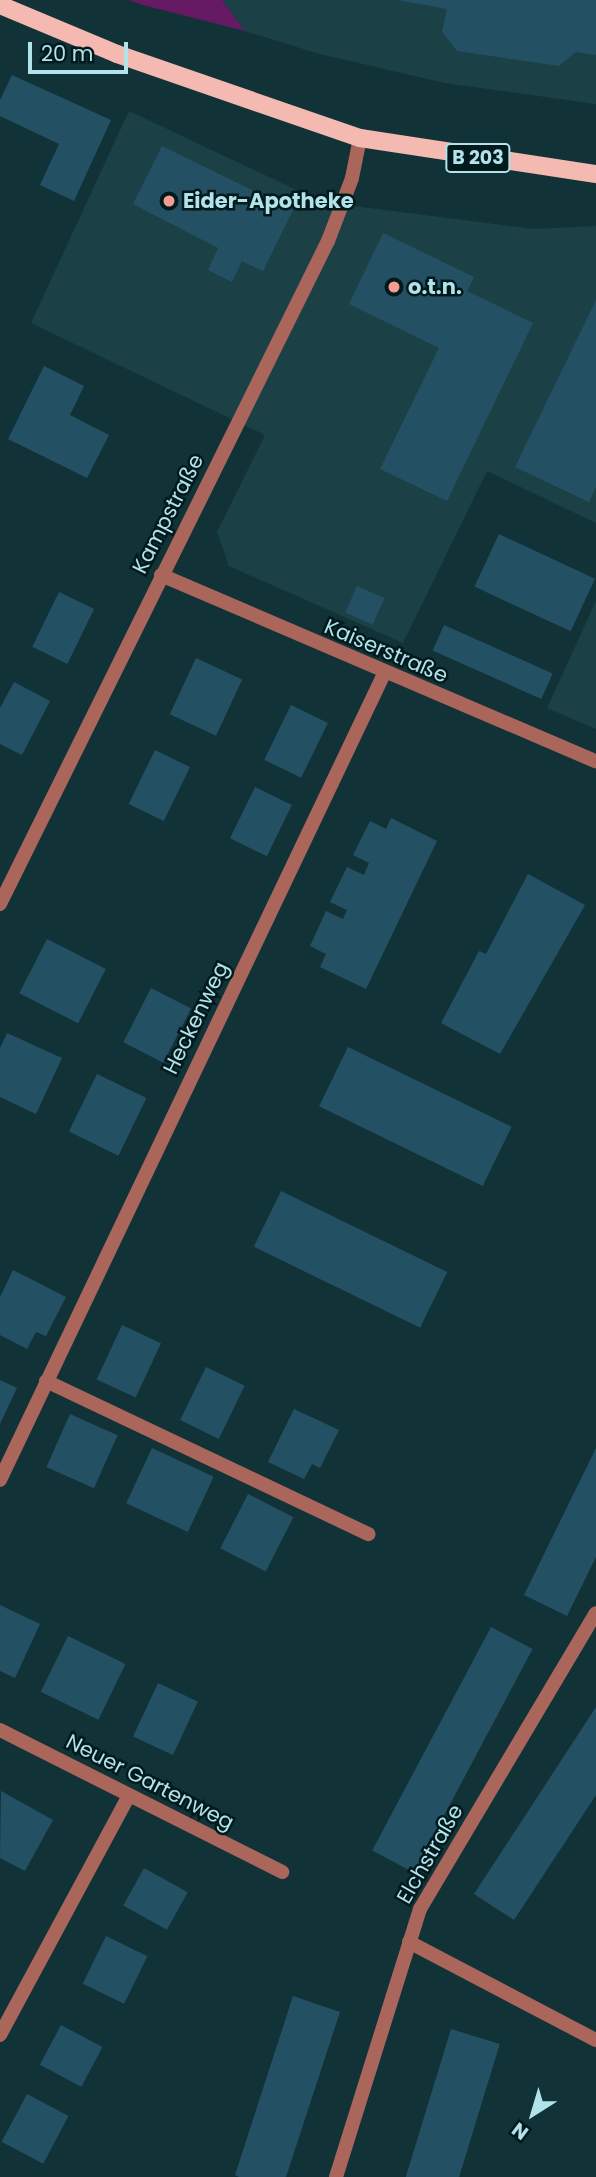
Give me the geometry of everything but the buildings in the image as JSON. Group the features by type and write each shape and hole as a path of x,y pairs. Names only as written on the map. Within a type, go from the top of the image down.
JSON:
{"main road":[{"name":"B 203","path":"0,5 117,54 360,138 596,174"}],"street":[{"name":"Kampstraße","path":"0,904 328,241 352,178 360,138"},
{"name":"Kaiserstraße","path":"161,575 384,674 596,761"},
{"name":"Heckenweg","path":"0,1480 384,674"},
{"path":"46,1381 368,1534"},
{"name":"Elchstraße","path":"335,2177 420,1909 596,1613"},
{"name":"Neuer Gartenweg","path":"0,1730 282,1872"},
{"path":"0,2035 129,1795"},
{"path":"409,1942 596,2040"}],"shaded area":[{"path":"129,0 222,0 245,31 143,5"},
{"path":"222,0 596,0 596,104 445,83 316,53 245,31"},
{"path":"129,111 322,202 534,229 596,226 596,523 487,471 403,643 229,566 217,532 265,435 31,323"},
{"path":"596,601 596,729 547,708"}],"place":[{"name":"Eider-Apotheke","path":"169,201"},
{"name":"o.t.n.","path":"394,287"}]}
